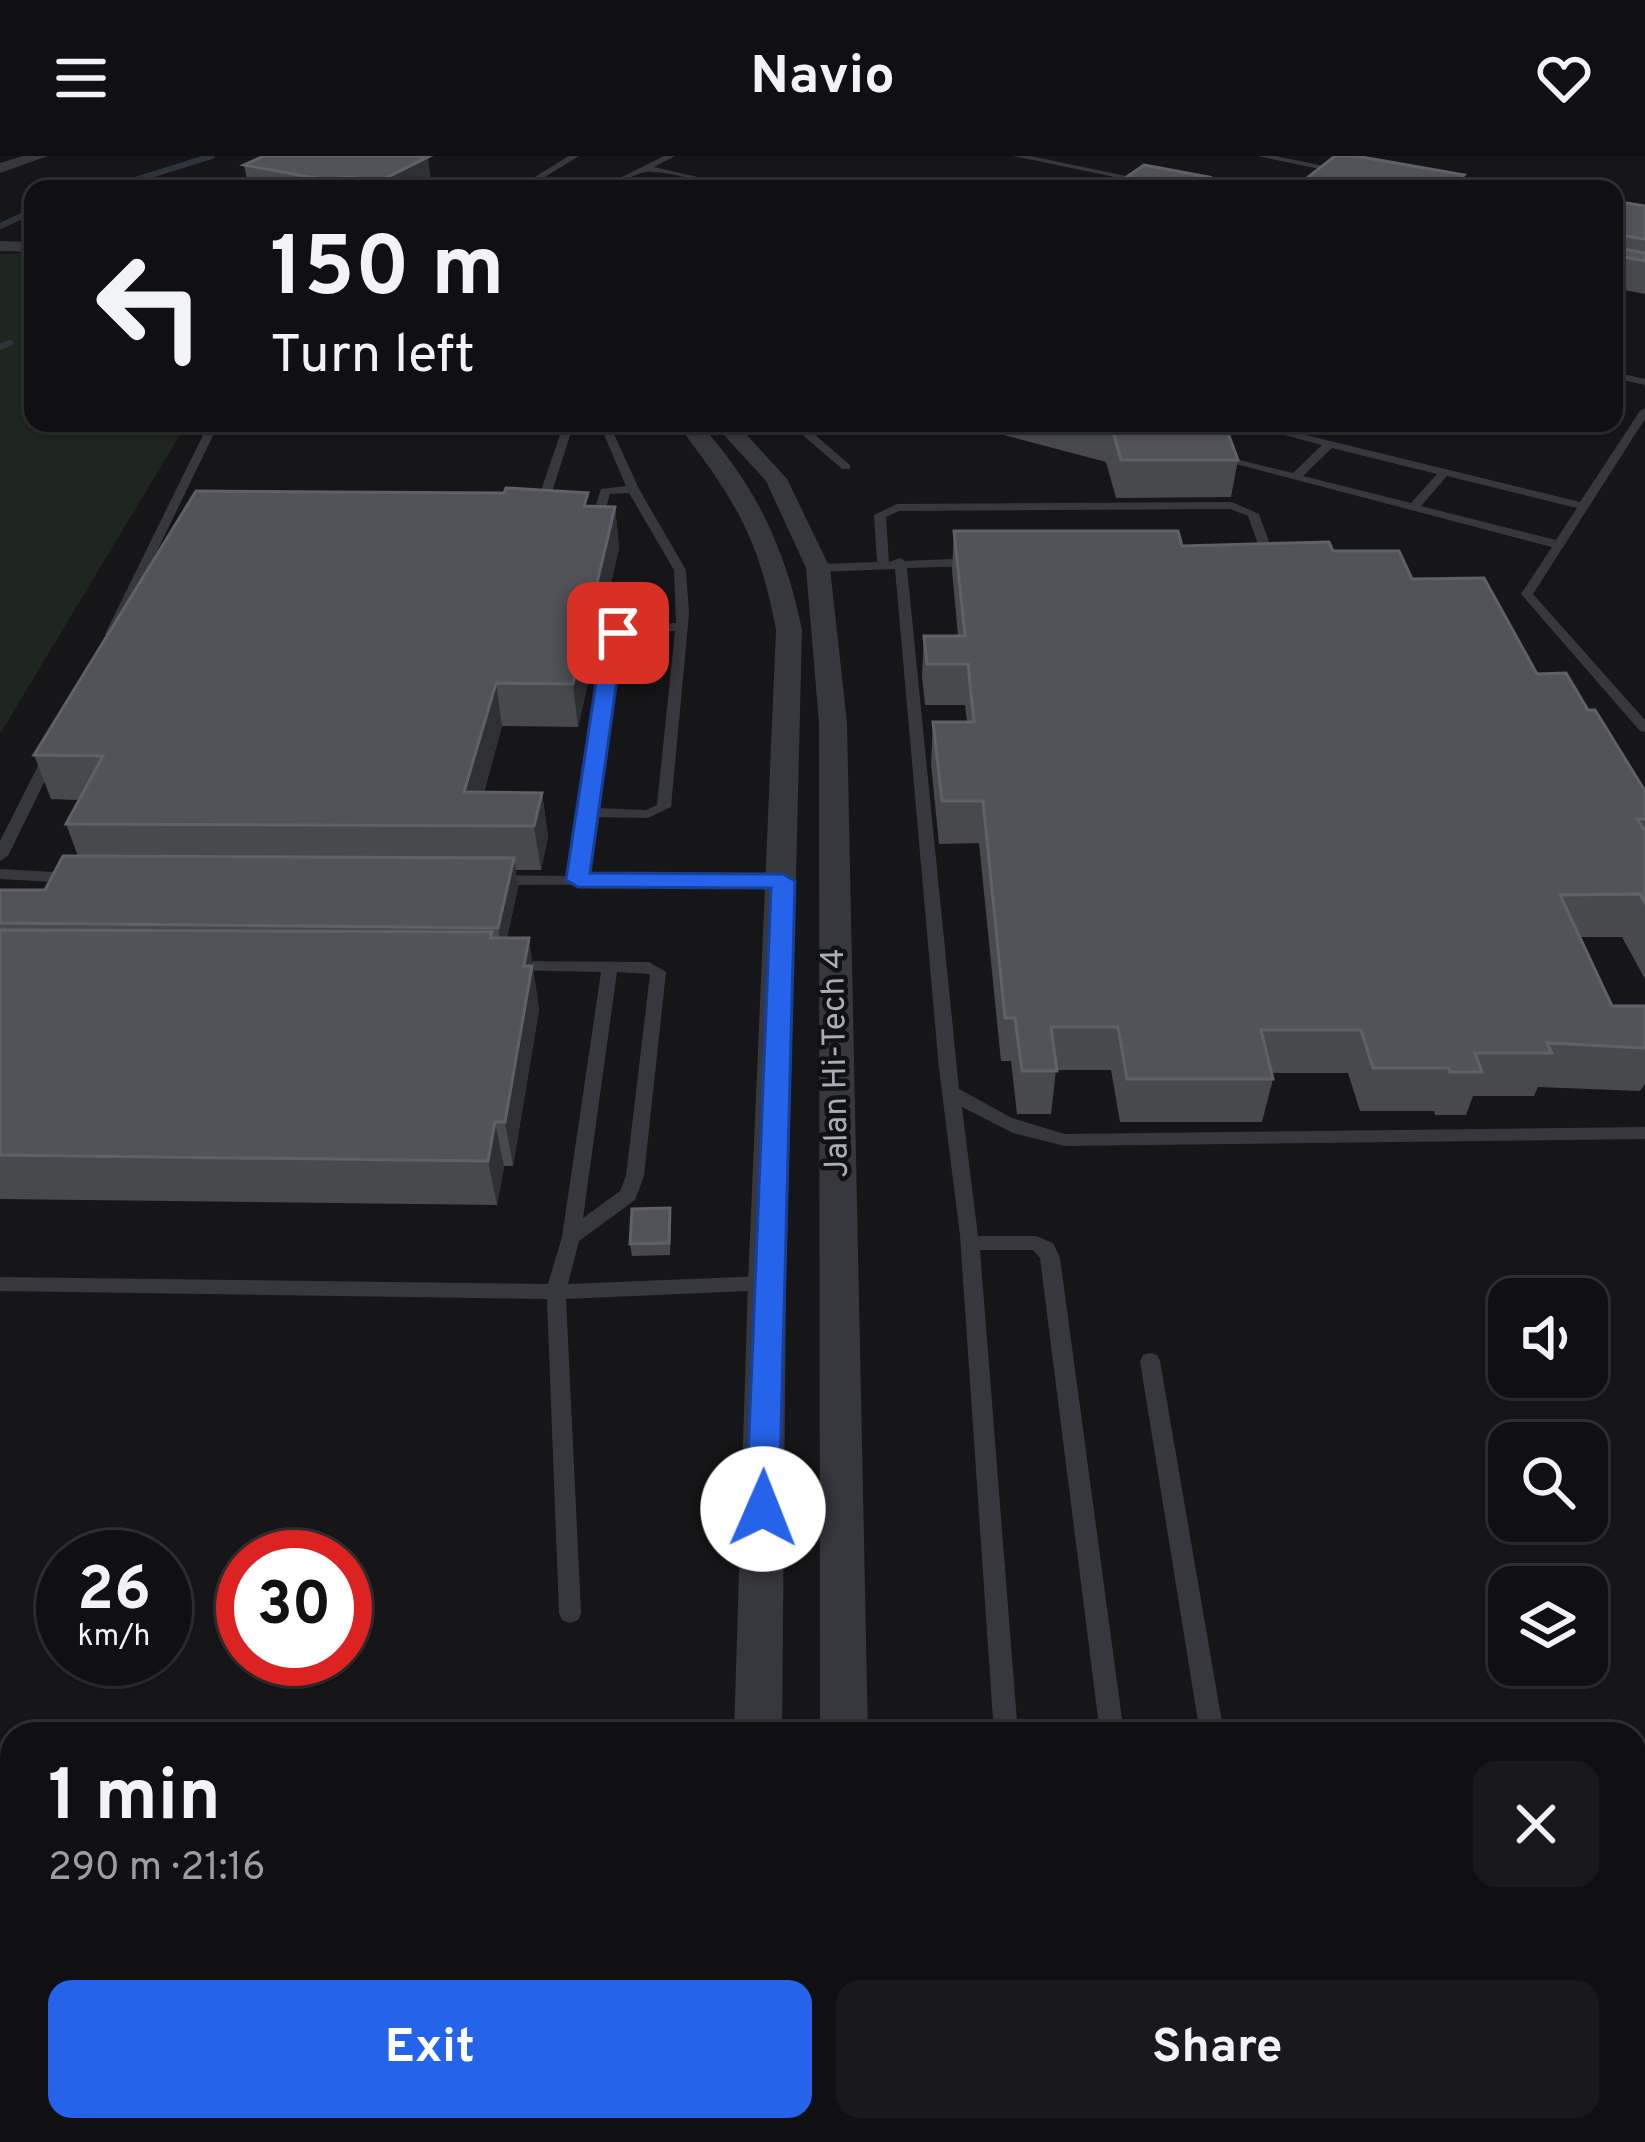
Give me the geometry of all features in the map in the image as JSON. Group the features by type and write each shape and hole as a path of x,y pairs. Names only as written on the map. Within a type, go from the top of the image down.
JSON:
{"street":[{"path":"0,168 40,156"},
{"name":"Jalan Hi-Tech 4","path":"696,432 763,526 781,578 789,631 767,1283 758,1722"},
{"name":"Jalan Hi-Tech 4","path":"732,432 776,479 818,568 833,722 844,1722"}],"lane":[{"path":"534,180 575,156"},
{"path":"621,180 671,156"},
{"path":"1017,156 1139,180"},
{"path":"1261,156 1352,172"},
{"path":"253,180 286,166"},
{"path":"646,168 703,180"},
{"path":"398,177 415,180"},
{"path":"1645,411 1527,594 1645,728"},
{"path":"103,650 210,432"},
{"path":"548,526 536,524 565,432"},
{"path":"588,812 648,814 664,806 682,628 680,570 633,489 608,432"},
{"path":"805,432 847,467"},
{"path":"1281,432 1582,506"},
{"path":"1296,477 1330,444"},
{"path":"1194,452 1556,544"},
{"path":"1414,507 1445,472"},
{"path":"581,526 598,526 605,491 633,489"},
{"path":"1005,1722 969,1243 891,562 880,515 897,508 1232,505 1252,514 1270,561"},
{"path":"1246,561 1291,561"},
{"path":"818,568 992,562"},
{"path":"578,880 612,643 625,630 682,628"},
{"path":"0,856 62,733"},
{"path":"0,874 102,878"},
{"path":"482,880 783,881"},
{"path":"493,966 649,967 658,972 635,1176 628,1195 571,1238"},
{"path":"570,1613 556,1292 571,1238 610,967"},
{"path":"952,1092 979,1111 1031,1134 1065,1140 1645,1133"},
{"path":"969,1243 1036,1244 1046,1248 1050,1258 1110,1722"},
{"path":"0,1284 556,1292 767,1283"},
{"path":"1150,1361 1209,1722"}],"shaded area":[{"path":"24,253 24,432 182,432 0,734 0,254"}],"building":[{"path":"264,156 428,157 382,180 326,180 244,165"},
{"path":"1335,156 1464,175 1459,180 1304,180"},
{"path":"1144,165 1209,177 1205,180 1122,180"},
{"path":"1623,202 1645,206 1645,239 1623,235"},
{"path":"1623,249 1645,253 1645,261 1623,257"},
{"path":"1113,432 1228,432 1238,460 1121,460"},
{"path":"506,488 588,493 584,506 615,507 573,684 496,683 464,792 542,793 534,826 66,824 103,756 34,755 196,491 504,493"},
{"path":"954,531 1178,531 1182,546 1329,542 1333,551 1399,551 1412,579 1484,578 1537,674 1566,673 1645,791 1645,819 1637,819 1645,831 1645,903 1640,894 1560,895 1612,1006 1645,1006 1645,1048 1547,1043 1552,1053 1475,1053 1482,1072 1450,1072 1449,1068 1373,1068 1361,1030 1261,1030 1273,1079 1127,1079 1118,1027 1051,1027 1057,1071 1022,1071 1015,1018 1005,1018 983,801 942,801 933,722 974,722 968,664 927,664 924,636 965,636"},
{"path":"63,856 514,858 498,928 0,923 0,890 45,890"},
{"path":"0,930 492,932 490,938 529,938 524,966 532,966 505,1122 495,1122 488,1161 0,1155"},
{"path":"670,1208 669,1243 630,1244 632,1209"}],"waterway":[{"path":"135,180 212,156"},
{"path":"0,226 24,215"},
{"path":"0,347 10,343"}],"route":[{"path":"618,633 612,643 578,880 783,881 763,1509"}]}
